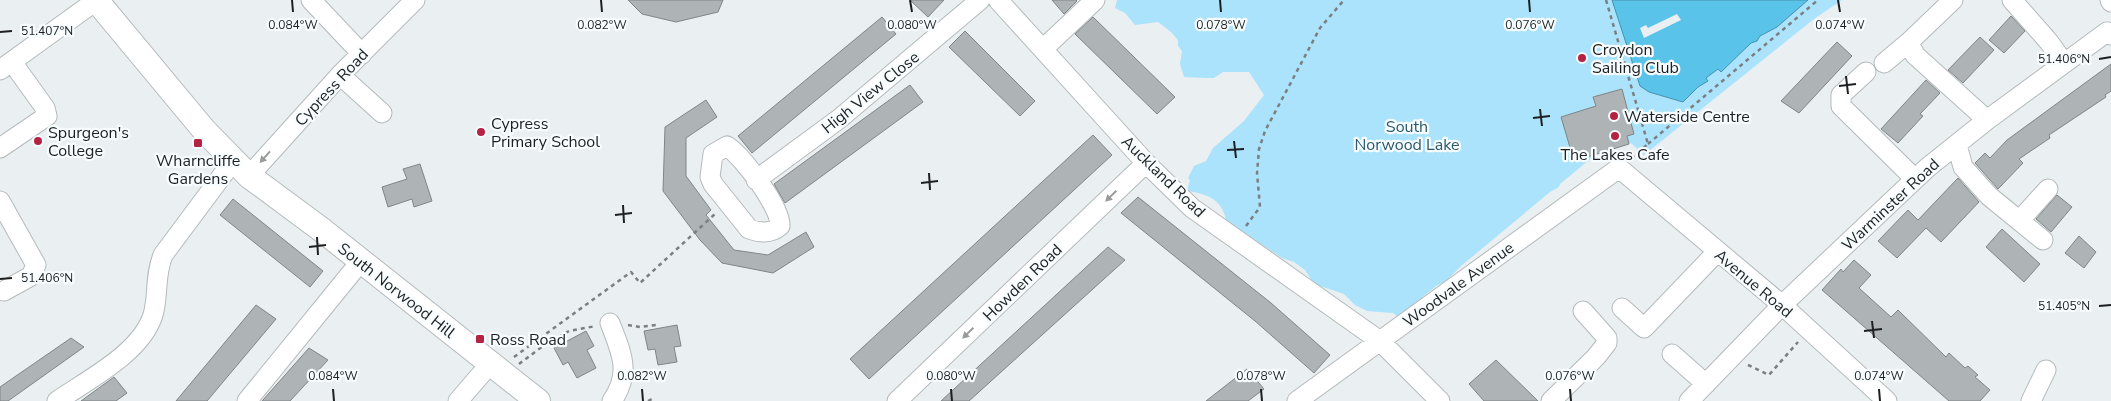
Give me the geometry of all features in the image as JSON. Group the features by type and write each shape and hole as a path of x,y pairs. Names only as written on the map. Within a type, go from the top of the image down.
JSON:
{"main road":[{"name":"South Norwood Hill","path":"96,0 204,130 241,169 538,401"}],"street":[{"path":"0,148 47,116 45,108 6,66 96,0"},
{"path":"311,0 362,54"},
{"name":"High View Close","path":"756,180 839,120 980,0"},
{"name":"Auckland Road","path":"998,0 1146,162 1192,208 1380,340 1440,401"},
{"path":"1043,48 1095,0"},
{"path":"1884,62 1909,42 1953,0"},
{"path":"2012,0 2049,42 2064,64"},
{"name":"Cypress Road","path":"241,169 282,139 407,3"},
{"name":"Warminster Road","path":"1689,401 1782,305 1915,180 1986,120 2110,32"},
{"path":"1909,42 1915,55 1986,120"},
{"path":"1866,72 1841,95 1841,106 1915,180"},
{"path":"340,75 382,113"},
{"path":"1957,145 1963,167 1988,196 2043,240"},
{"path":"727,146 756,180 780,219 780,226 776,230 767,232 749,229 727,203 710,176 713,154 720,148 727,146"},
{"name":"Howden Road","path":"897,401 1146,162"},
{"name":"Avenue Road","path":"1619,168 1782,305 1887,401"},
{"name":"Woodvale Avenue","path":"1297,401 1619,168"},
{"path":"58,401 135,346 145,333 155,307 157,271 163,255 241,169"},
{"path":"2020,220 2048,189"},
{"path":"0,201 36,265 31,276 4,291"},
{"path":"1622,308 1650,333 1717,252"},
{"path":"247,401 361,261"},
{"path":"1551,401 1596,357 1607,343 1607,338 1583,311"},
{"path":"610,322 624,365 624,376 612,401"},
{"path":"1672,354 1706,384"},
{"path":"458,401 497,369"},
{"path":"2031,401 2046,370"}],"path":[{"path":"1237,239 1260,207 1257,195 1257,173 1260,149 1265,131 1316,35 1344,0"},
{"path":"1606,0 1648,144"},
{"path":"1619,168 1818,0"},
{"path":"497,369 632,272 640,283 727,203"},
{"path":"1732,357 1769,375 1809,330"},
{"path":"497,369 569,331"},
{"path":"648,401 652,399"}],"green space":[{"name":"South Norwood Lake","path":"1117,0 1842,0 1814,19 1644,155 1631,143 1595,155 1560,184 1559,187 1550,192 1461,266 1446,281 1436,286 1398,317 1393,313 1367,311 1355,305 1344,294 1314,284 1305,270 1294,262 1282,258 1248,235 1227,225 1223,210 1215,200 1203,194 1187,191 1190,180 1188,178 1194,166 1206,161 1213,148 1244,121 1264,95 1249,72 1223,72 1214,78 1184,77 1180,64 1182,51 1178,46 1178,40 1158,22 1135,25 1125,13 1115,8"}],"shaded area":[{"path":"1612,0 1808,0 1777,27 1751,43 1721,72 1718,69 1706,78 1708,81 1698,87 1683,102 1649,92 1640,86"}],"pier":[{"path":"1677,14 1681,20 1644,38 1640,28 1646,25 1648,28"}],"building":[{"path":"628,0 723,0 718,12 676,22 642,14"},
{"path":"910,0 944,0 928,17"},
{"path":"1052,0 1076,0 1077,1 1064,14"},
{"path":"2011,16 2025,31 2004,53 1989,40"},
{"path":"882,17 896,34 752,153 738,136"},
{"path":"1093,17 1175,97 1157,114 1075,34"},
{"path":"965,31 1035,101 1020,116 949,47"},
{"path":"1980,37 1994,50 1963,83 1948,70"},
{"path":"1837,42 1852,56 1799,113 1781,101"},
{"path":"2111,64 2111,91 2105,95 2106,97 2049,135 2050,138 2019,159 2023,163 1998,189 1975,163 1985,153 1990,158 2007,140"},
{"path":"1926,80 1940,93 1920,114 1923,116 1898,143 1881,129"},
{"path":"910,85 923,102 785,203 774,184"},
{"path":"1622,89 1634,134 1627,136 1629,144 1574,161 1561,117 1596,106 1593,97"},
{"path":"706,100 717,117 686,138 686,176 711,210 706,215 734,250 768,255 806,232 814,247 773,273 722,263 700,240 663,191 665,127"},
{"path":"1093,135 1112,155 869,379 850,359"},
{"path":"420,164 432,201 414,207 412,199 388,207 382,187 407,179 403,169"},
{"path":"1958,178 1979,202 1941,242 1926,228 1897,258 1878,241 1908,210 1918,220"},
{"path":"2057,195 2072,207 2051,232 2036,219"},
{"path":"1138,197 1271,303 1330,355 1314,373 1255,321 1121,213"},
{"path":"233,199 323,271 310,287 220,215"},
{"path":"2002,229 2040,264 2024,282 1986,247"},
{"path":"2079,236 2096,252 2084,268 2065,253"},
{"path":"1108,247 1125,260 969,401 941,401"},
{"path":"1854,260 1871,275 1859,288 1891,317 1898,310 1946,357 1949,353 1965,368 1968,366 1978,375 1975,377 1990,390 1980,401 1949,401 1822,290 1841,269 1843,272"},
{"path":"256,305 276,319 207,401 176,401"},
{"path":"677,325 681,346 674,347 677,362 658,365 655,349 648,350 644,331"},
{"path":"586,331 594,346 587,350 596,368 577,378 568,362 563,365 554,348"},
{"path":"71,338 84,347 8,401 0,401 0,387"},
{"path":"309,348 328,360 290,401 262,401"},
{"path":"1496,360 1538,401 1484,401 1469,384"},
{"path":"1247,369 1264,389 1248,401 1206,401"},
{"path":"114,377 127,393 116,401 81,401"}],"place":[{"name":"Croydon Sailing Club","path":"1582,58"},
{"name":"Waterside Centre","path":"1614,116"},
{"name":"Cypress Primary School","path":"481,132"},
{"name":"The Lakes Cafe","path":"1615,136"},
{"name":"Spurgeon's College","path":"38,141"},
{"name":"Wharncliffe Gardens","path":"198,143"},
{"name":"Ross Road","path":"480,339"}]}
